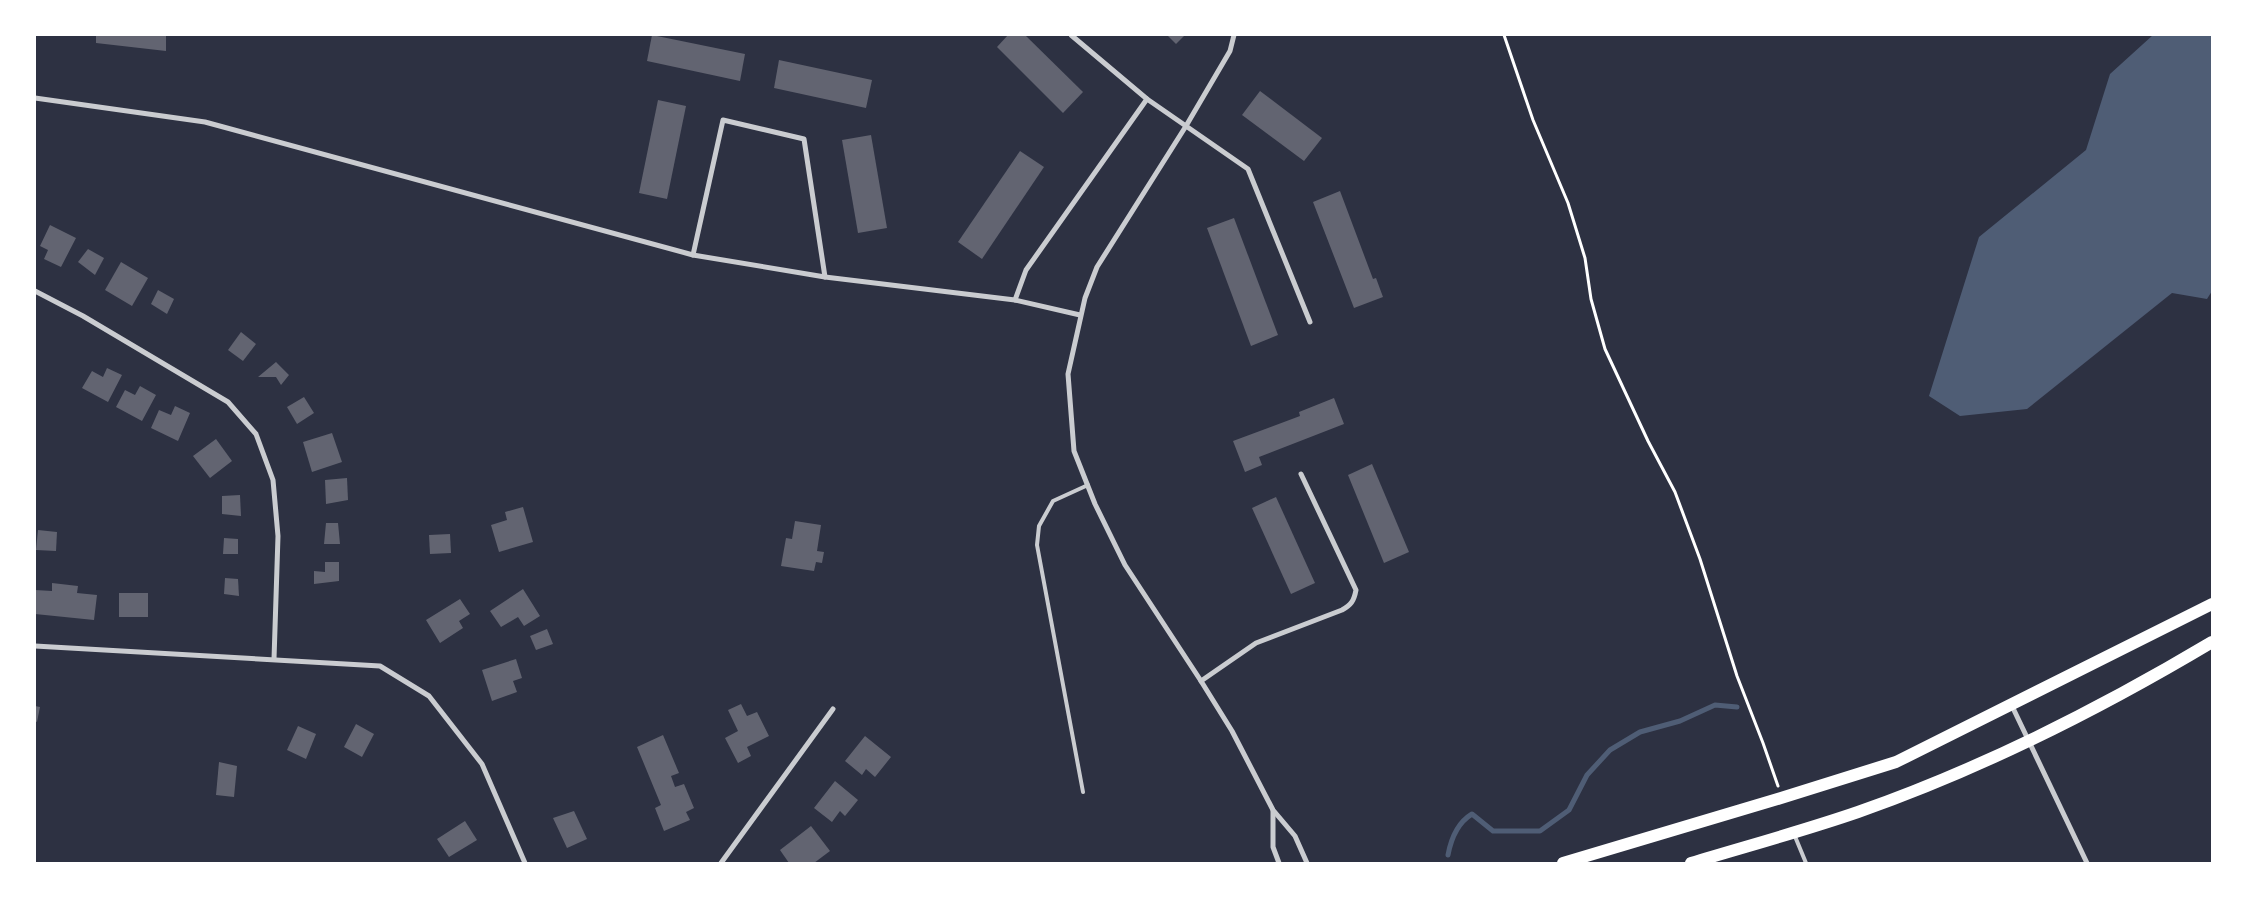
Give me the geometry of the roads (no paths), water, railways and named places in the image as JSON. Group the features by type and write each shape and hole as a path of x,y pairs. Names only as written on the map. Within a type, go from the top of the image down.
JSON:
{"main road":[{"path":"1563,863 1896,762 2010,703 2212,604"},
{"path":"1691,863 1858,812 1927,785 2094,708 2212,642"}],"street":[{"path":"1071,35 1147,99 1248,169 1310,322"},
{"path":"1234,35 1230,51 1186,126 1097,267 1080,315 1068,374 1074,451 1126,565 1232,731 1272,810 1295,836 1308,863"},
{"path":"35,98 206,122 693,255 825,277 1015,300 1080,315"},
{"path":"1015,300 1026,270 1147,99"},
{"path":"693,255 722,120 804,139 825,277"},
{"path":"35,290 83,316 228,402 256,434 273,480 278,536 274,660"},
{"path":"1201,681 1256,643 1342,610 1352,604 1356,590 1301,474"},
{"path":"35,646 380,666 429,696 482,764 525,863"},
{"path":"2010,703 2088,863"},
{"path":"720,863 832,709"},
{"path":"1272,810 1273,848 1279,863"}],"lane":[{"path":"1083,792 1037,545 1039,526 1052,500 1088,485"},
{"path":"1794,832 1806,863"}],"water":[{"path":"2153,35 2212,35 2212,291 2207,299 2172,293 2027,409 1960,416 1929,396 1979,237 2086,150 2110,74"}],"waterway":[{"path":"1448,855 1455,832 1462,822 1472,814 1493,831 1540,831 1569,810 1587,775 1610,750 1640,732 1680,721 1715,705 1737,707"}]}
